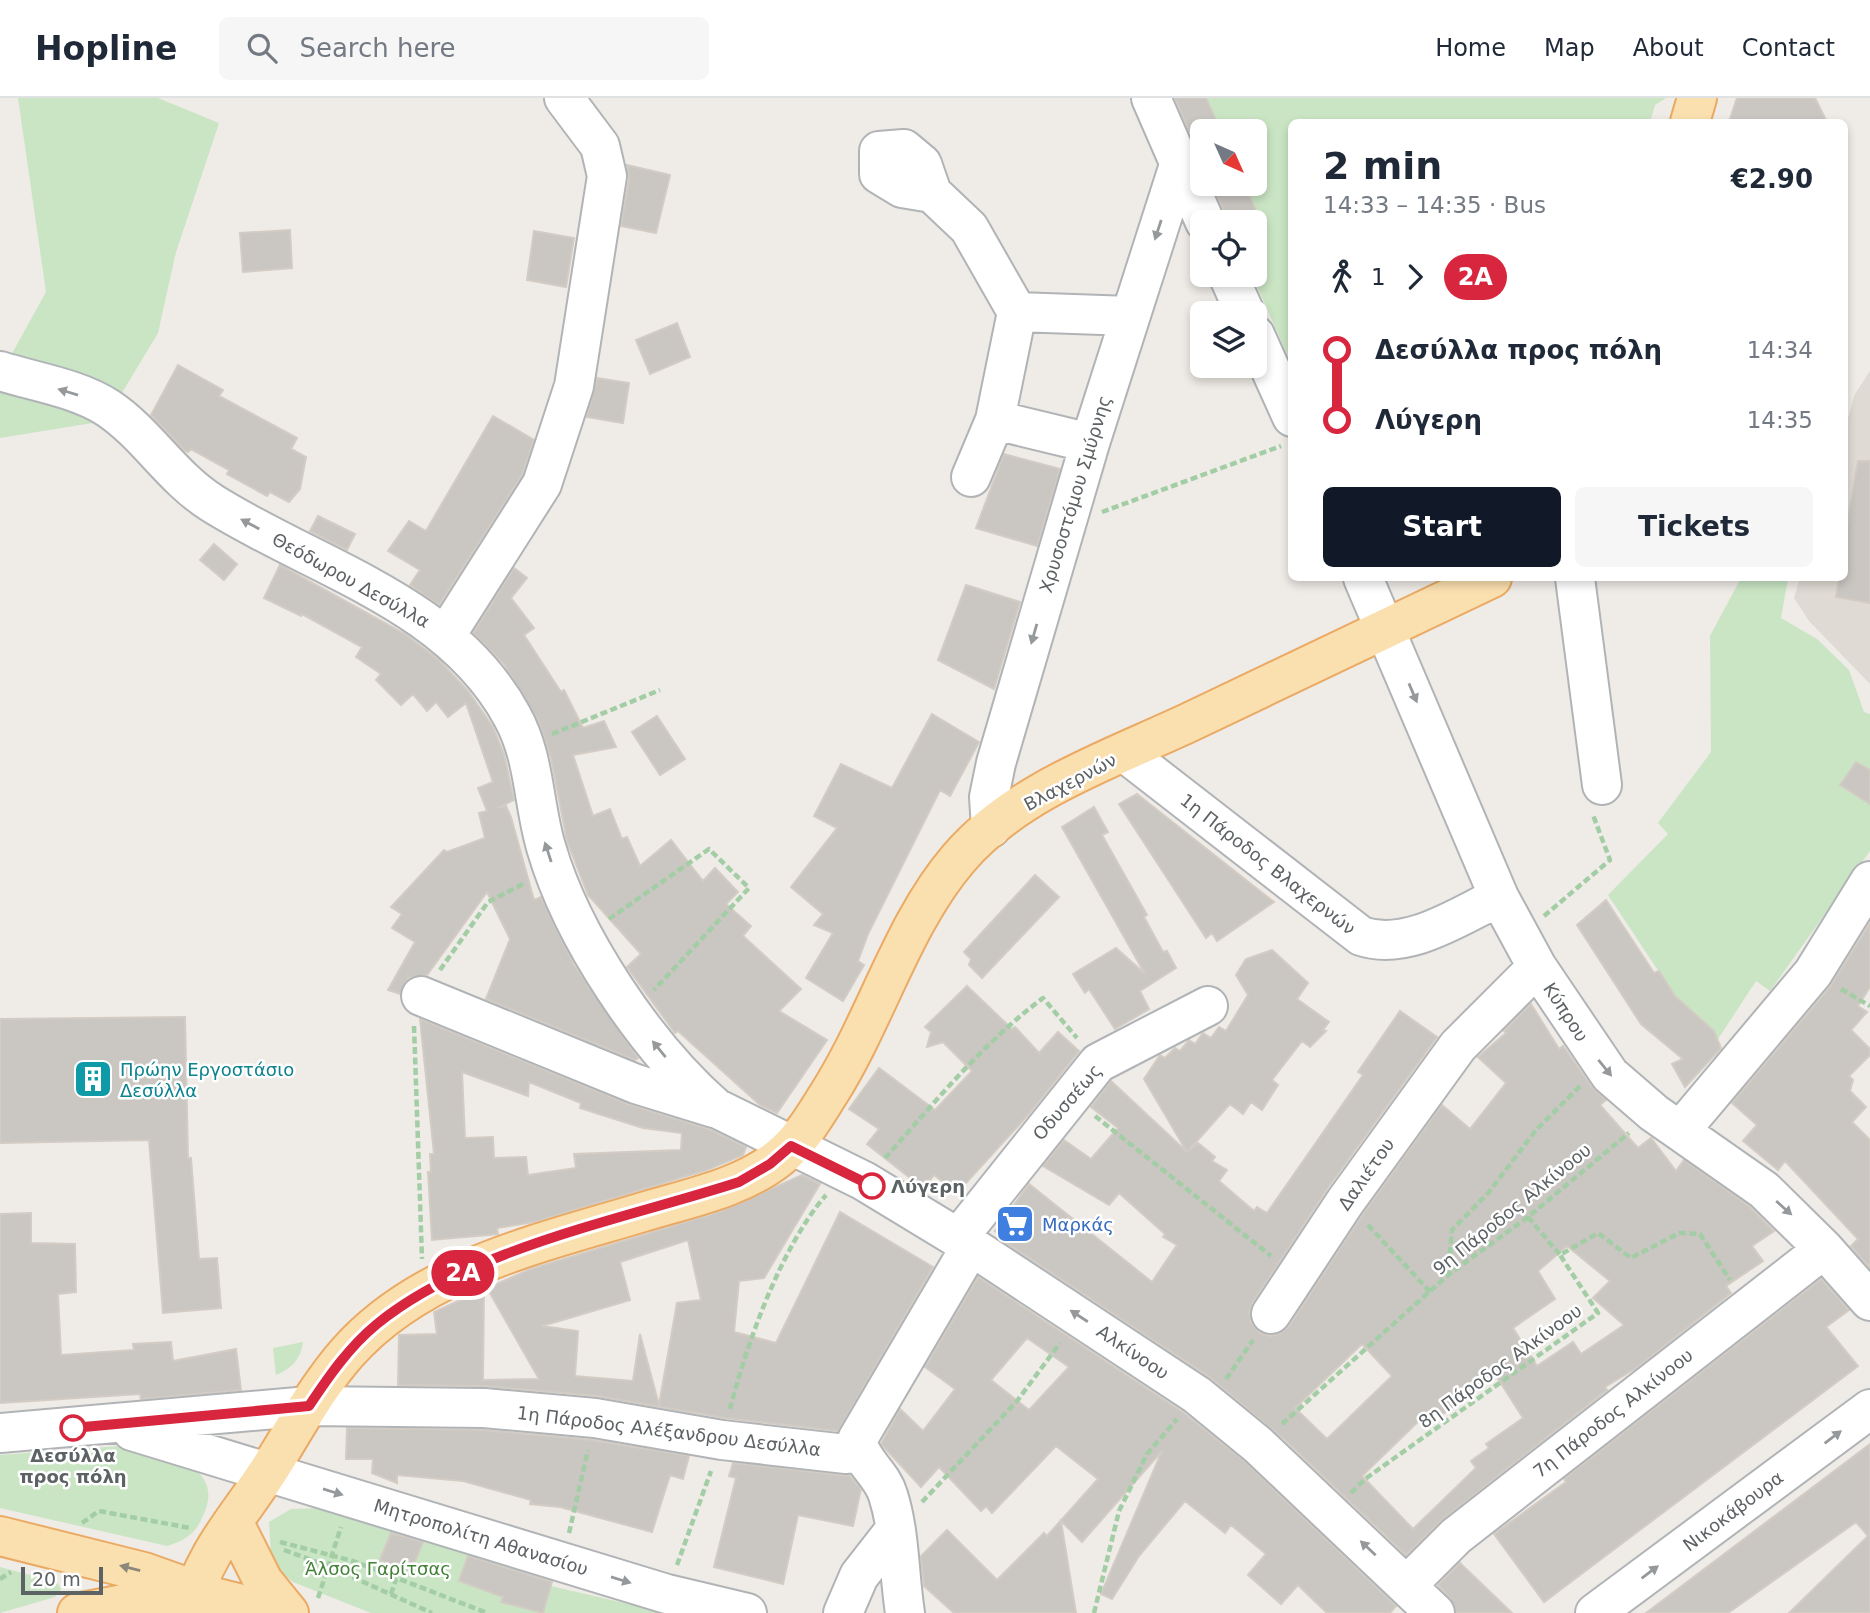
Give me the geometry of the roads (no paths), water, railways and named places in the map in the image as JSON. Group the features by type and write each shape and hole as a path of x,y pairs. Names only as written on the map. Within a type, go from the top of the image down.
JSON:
{"main road":[{"path":"1691,119 1697,98"},
{"name":"Βλαχερνών","path":"203,1604 215,1545 255,1532 268,1472 309,1406 330,1374 360,1339 392,1312 423,1293 509,1254 739,1182 770,1164 791,1146 835,1084 933,894 961,855 991,828 1039,796 1125,753 1486,581"},
{"path":"255,1532 262,1581 304,1605"},
{"path":"6,1553 144,1572 203,1604"},
{"path":"77,1613 203,1604 278,1613"}],"street":[{"path":"446,635 542,484 574,387 607,176 600,146 564,98"},
{"path":"1151,98 1200,210"},
{"name":"Χρυσοστόμου Σμύρνης","path":"991,828 989,797 996,763 1090,443 1179,165"},
{"path":"932,193 969,228 1017,312 995,420 971,477"},
{"path":"1017,312 1130,316"},
{"path":"1267,369 1288,428"},
{"name":"Θεόδωρου Δεσύλλα","path":"0,371 83,397 108,409 198,494 411,611 446,635 503,701 525,744 540,822 553,868 585,935 632,1014 672,1064 716,1108 791,1146"},
{"path":"995,420 1090,443"},
{"name":"Κύπρου","path":"1364,581 1499,897 1528,952 1601,1064 1634,1098 1764,1190 1825,1249 1870,1301"},
{"path":"1575,581 1602,785"},
{"name":"1η Πάροδος Βλαχερνών","path":"1125,753 1361,936 1380,942 1398,940 1435,927 1499,897"},
{"path":"1667,1122 1813,973 1870,881"},
{"name":"Δαλιέτου","path":"1271,1314 1345,1202 1528,952"},
{"path":"421,996 636,1084 716,1108"},
{"name":"Οδυσσέως","path":"860,1452 860,1432 964,1242 1069,1095 1098,1063 1208,1006"},
{"name":"Αλκίνοου","path":"791,1146 849,1184 964,1242 1197,1395 1258,1445 1435,1613"},
{"name":"7η Πάροδος Αλκίνοου","path":"1407,1585 1456,1536 1825,1249"},
{"name":"1η Πάροδος Αλέξανδρου Δεσύλλα","path":"309,1406 484,1408 596,1418 722,1440 846,1454 860,1452"},
{"name":"Μητροπολίτη Αθανασίου","path":"0,1433 309,1406"},
{"name":"Νικοκάβουρα","path":"1595,1613 1870,1409"},
{"name":"Μητροπολίτη Αθανασίου","path":"111,1425 217,1455 667,1594 747,1613"},
{"path":"860,1452 883,1481 891,1505 905,1613"},
{"path":"217,1455 255,1532"},
{"path":"843,1613 859,1576 894,1531"}],"place":[{"name":"Πρώην Εργοστάσιο Δεσύλλα","path":"93,1079"},
{"name":"Λύγερη","path":"872,1186"},
{"name":"Μαρκάς","path":"1015,1224"},
{"name":"Δεσύλλα προς πόλη","path":"73,1428"}],"park label":[{"name":"Άλσος Γαρίτσας","path":"378,1568"}]}
